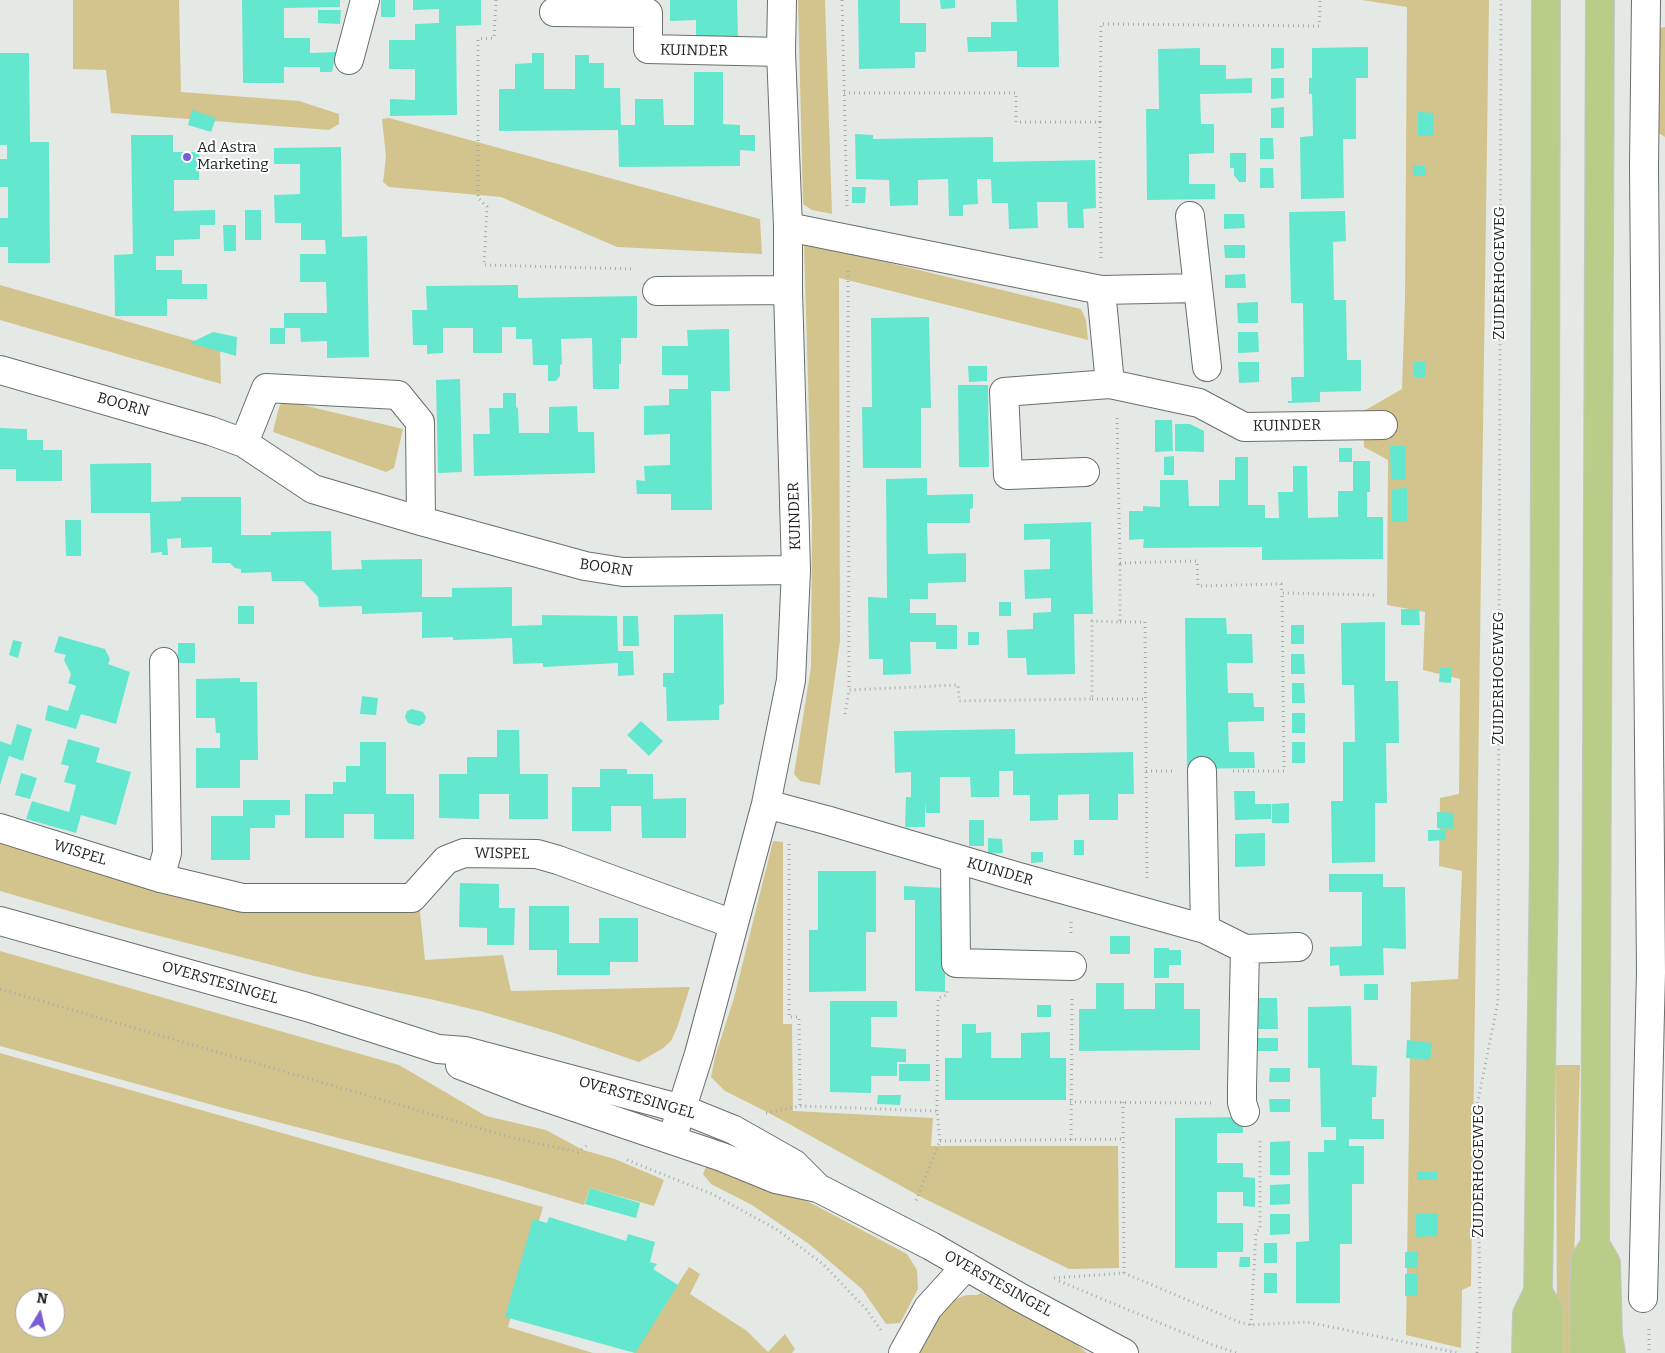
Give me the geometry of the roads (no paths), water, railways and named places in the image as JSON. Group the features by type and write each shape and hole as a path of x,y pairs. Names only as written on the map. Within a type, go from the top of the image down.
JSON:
{"main road":[{"path":"1526,1353 1527,1314 1538,1292 1544,860 1546,0"},
{"path":"1600,0 1595,1244 1606,1263 1608,1336 1611,1353"},
{"path":"1584,1353 1585,1260 1595,1244"},
{"path":"1538,1292 1549,1311 1549,1353"}],"street":[{"path":"349,60 365,0"},
{"name":"KUINDER","path":"672,1139 699,1054 733,924 777,807 791,680 796,570 788,226 781,52 782,0"},
{"name":"KUINDER","path":"554,12 648,13 648,50 781,52"},
{"path":"1643,1298 1651,972 1655,167 1652,14"},
{"path":"1190,216 1207,367"},
{"path":"788,226 1101,290 1197,288"},
{"path":"657,291 788,290"},
{"path":"1101,290 1113,385"},
{"name":"BOORN","path":"0,370 211,431 244,443 313,489 585,566 623,572 796,570"},
{"name":"KUINDER","path":"1085,472 1008,475 1004,392 1113,385 1198,404 1244,427 1383,425"},
{"path":"244,443 266,388 398,395 420,422 421,521"},
{"path":"160,878 167,853 164,662"},
{"path":"1202,771 1205,929"},
{"name":"KUINDER","path":"777,807 1205,929 1245,950"},
{"name":"WISPEL","path":"0,828 160,878 242,898 412,898 446,860 464,853 537,854 733,924"},
{"path":"954,858 956,963 1072,966"},
{"name":"OVERSTESINGEL","path":"0,921 307,1007 438,1050 465,1051 682,1109 734,1130 794,1164 818,1188"},
{"path":"1244,1107 1245,950 1298,947"},
{"name":"OVERSTESINGEL","path":"438,1050 456,1064 527,1091 672,1139 776,1179 818,1188 931,1246 1124,1353"},
{"path":"903,1353 928,1308 966,1266"}],"place":[{"name":"Ad Astra Marketing","path":"187,157"}]}
